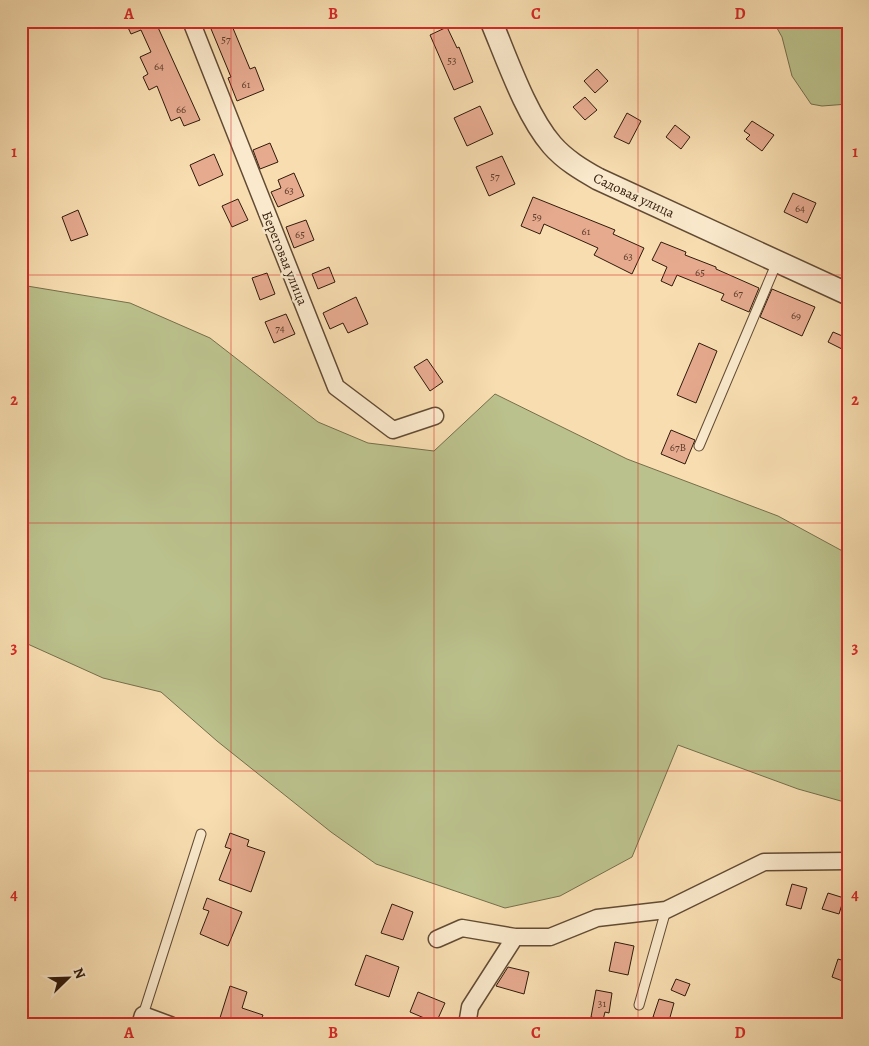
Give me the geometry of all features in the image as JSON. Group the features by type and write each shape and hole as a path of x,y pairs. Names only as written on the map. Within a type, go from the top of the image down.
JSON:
{"street":[{"name":"Береговая улица","path":"190,21 336,387 393,430 435,416"},
{"name":"Садовая улица","path":"491,21 536,121 552,145 574,164 598,180 848,294"},
{"path":"437,939 462,928 515,937 550,937 596,918 666,910 764,862 848,861"},
{"path":"467,1025 470,1007 515,937"},
{"path":"141,1020 170,1025"}],"lane":[{"path":"699,446 778,262"},
{"path":"141,1020 201,834"},
{"path":"639,1004 666,910"}],"green space":[{"path":"773,21 848,21 848,104 822,106 811,104 792,76 782,37"},
{"path":"21,285 130,303 210,338 318,422 368,443 434,451 495,394 627,459 778,516 848,554 848,803 798,789 678,745 632,857 560,896 505,908 376,864 331,832 217,741 161,692 103,678 21,641"}],"building":[{"path":"125,21 161,21 156,23 200,120 184,126 180,117 171,121 157,86 149,90 143,77 148,74 140,57 151,52 141,30 131,34"},
{"path":"216,21 230,21 250,69 255,67 264,90 237,101 228,78 231,77 209,24"},
{"path":"447,27 457,48 459,47 473,82 454,90 430,35"},
{"path":"597,69 608,81 595,93 584,81"},
{"path":"585,97 597,110 585,120 573,107"},
{"path":"480,106 493,134 467,146 454,118"},
{"path":"627,113 641,121 629,144 614,137"},
{"path":"752,121 774,135 762,151 746,139 750,135 744,131"},
{"path":"675,125 690,137 681,149 666,137"},
{"path":"270,143 278,162 260,169 253,150"},
{"path":"214,154 223,175 199,186 190,165"},
{"path":"502,156 515,184 489,196 476,167"},
{"path":"294,173 304,196 278,207 271,192 281,188 278,180"},
{"path":"793,193 816,203 807,223 784,212"},
{"path":"533,197 615,230 613,234 644,248 632,274 594,255 598,248 544,224 540,234 521,226"},
{"path":"238,199 248,220 232,227 222,206"},
{"path":"78,210 88,235 71,241 62,217"},
{"path":"306,220 314,240 294,248 286,227"},
{"path":"661,242 686,252 685,255 716,267 716,269 759,288 749,312 721,300 724,294 677,275 672,286 661,281 667,267 652,260"},
{"path":"329,267 335,282 318,289 312,274"},
{"path":"267,273 275,294 260,300 252,278"},
{"path":"772,289 815,307 802,336 760,317"},
{"path":"356,297 368,324 348,333 343,323 330,329 323,313"},
{"path":"286,314 295,334 274,343 265,322"},
{"path":"833,332 847,338 842,349 828,342"},
{"path":"699,343 717,351 696,403 677,395"},
{"path":"427,359 443,382 430,391 414,367"},
{"path":"671,430 695,440 685,464 661,454"},
{"path":"230,833 249,840 247,846 265,852 251,892 219,880 231,849 225,847"},
{"path":"792,884 807,888 801,909 786,905"},
{"path":"828,893 844,898 839,914 822,909"},
{"path":"207,898 242,912 228,946 200,934 209,911 203,909"},
{"path":"392,904 413,912 403,940 381,933"},
{"path":"615,942 634,946 628,975 609,971"},
{"path":"366,955 399,967 389,997 355,985"},
{"path":"838,959 848,962 848,983 832,977"},
{"path":"508,967 529,972 524,994 496,986"},
{"path":"676,979 690,984 685,996 671,990"},
{"path":"230,986 247,992 242,1008 263,1015 259,1025 230,1025 219,1021"},
{"path":"596,990 612,993 609,1013 605,1012 603,1020 591,1017"},
{"path":"418,992 445,1003 436,1023 410,1012"},
{"path":"659,999 674,1003 669,1021 653,1017"}]}
